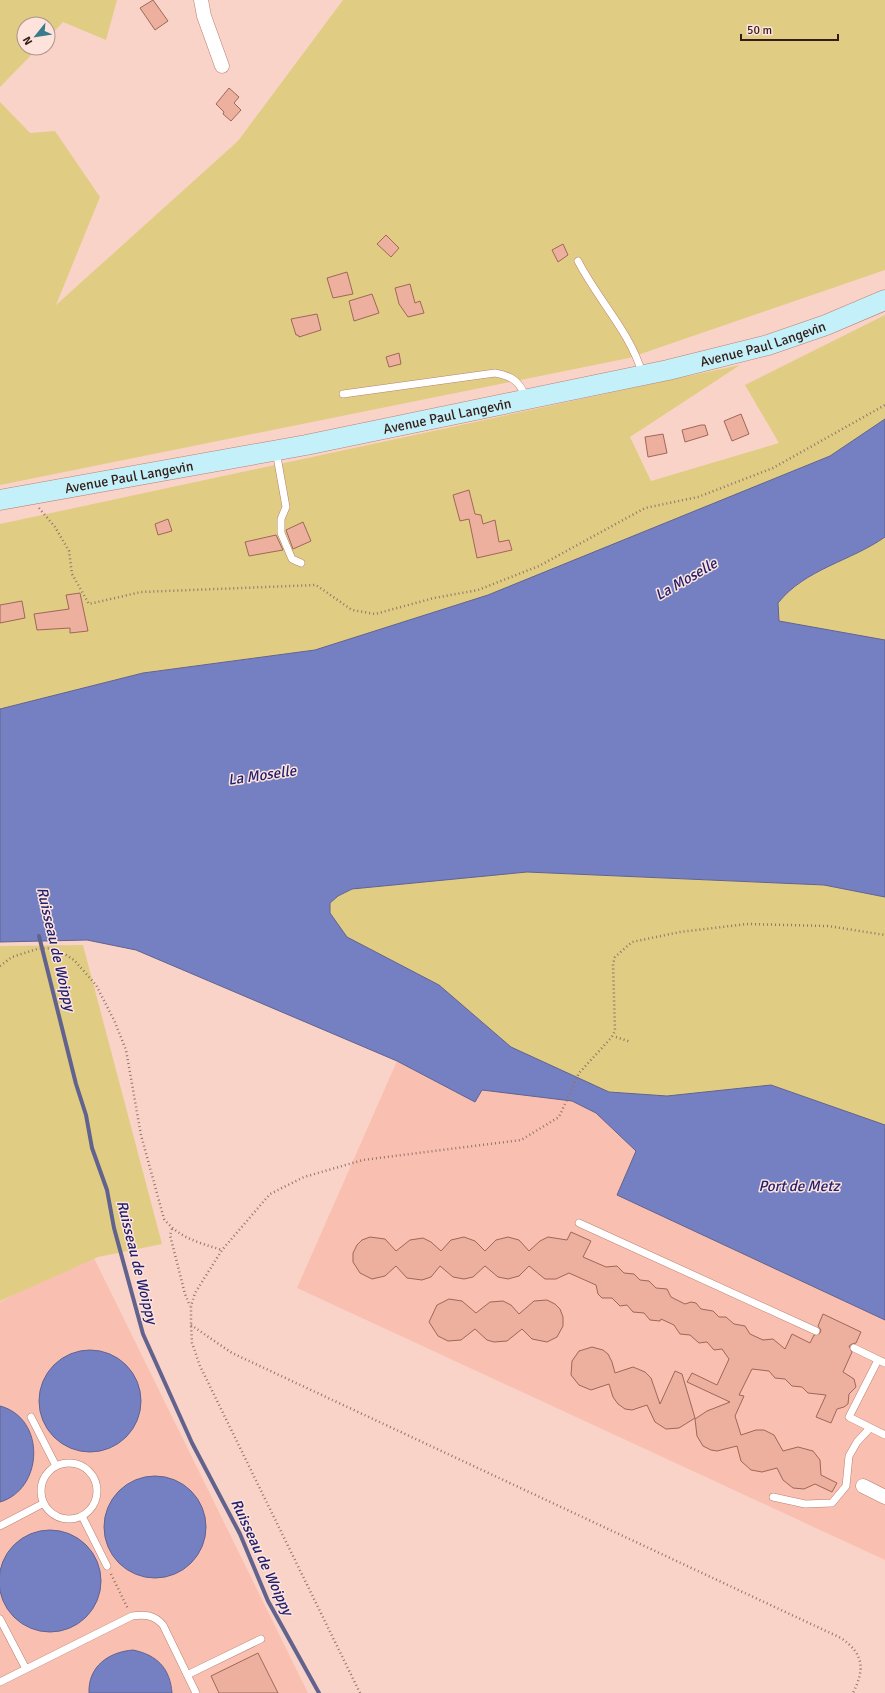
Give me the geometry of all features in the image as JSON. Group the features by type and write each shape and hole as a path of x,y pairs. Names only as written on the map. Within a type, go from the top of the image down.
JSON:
{"main road":[{"name":"Avenue Paul Langevin","path":"0,500 276,450 643,376 768,345 826,325 885,300"}],"street":[{"path":"201,0 204,16 222,66"},
{"path":"864,1486 885,1497"}],"lane":[{"path":"578,262 588,281 631,345 643,376"},
{"path":"343,394 494,373 508,375 520,385 527,399"},
{"path":"276,450 286,507 281,519 281,533 292,559 301,563"},
{"path":"579,1223 816,1331"},
{"path":"854,1348 882,1361 849,1417 885,1435"},
{"path":"31,1417 56,1466"},
{"path":"773,1497 805,1504 832,1503 846,1486 849,1456 857,1442 870,1428"},
{"path":"64,1463 74,1463 89,1471 94,1478 97,1491 94,1504 82,1516 69,1519 56,1516 44,1503 41,1495 43,1482 49,1471 56,1466 64,1463"},
{"path":"0,1526 44,1503"},
{"path":"82,1516 107,1566"},
{"path":"0,1682 132,1616 147,1615 158,1619 163,1625 196,1693"},
{"path":"0,1619 26,1669"},
{"path":"187,1675 261,1638"}],"path":[{"path":"34,493 40,510 55,527 69,551 72,574 88,604 140,592 316,585 352,610 375,614 434,598 478,590 539,566 645,508 698,497 773,468 885,405"},
{"path":"190,1306 195,1293 222,1250 270,1194 304,1177 363,1160 521,1140 559,1117 579,1073 615,1032 613,1000 615,957 632,942 680,932 747,924 828,926 885,935"},
{"path":"0,966 12,957 37,949 55,948 74,960 96,985 114,1020 126,1050 141,1135 164,1219 172,1229 191,1240 222,1250"},
{"path":"616,1037 631,1042"},
{"path":"172,1229 170,1235 185,1294 190,1306 192,1343 200,1366 360,1693"},
{"path":"191,1324 232,1353 841,1638 854,1647 859,1655 860,1666 857,1685 853,1693"},
{"path":"107,1566 132,1616"}],"shaded area":[{"path":"0,0 117,0 106,40 63,22 56,29 56,16 16,16 16,56 30,56 0,87"},
{"path":"343,0 885,0 885,270 629,358 0,485 0,102 30,133 55,131 100,197 56,305 238,141"},
{"path":"885,315 885,419 830,456 488,595 315,650 143,673 0,709 0,524 740,365 630,437 651,481 779,443 745,385"},
{"path":"885,537 885,640 779,621 778,603 789,592 815,574"},
{"path":"527,872 824,885 885,897 885,1125 771,1085 667,1096 609,1092 511,1047 439,985 347,937 330,913 330,903 338,896 352,889"},
{"path":"83,945 162,1244 98,1257 0,1301 0,946"},
{"path":"439,985 885,1123 885,1560 297,1288 397,1061"},
{"path":"92,1254 308,1693 0,1693 0,1302"}],"water":[{"path":"885,419 885,537 858,553 829,566 801,582 789,591 778,603 779,621 885,640 885,897 824,885 527,872 352,889 338,896 330,903 330,913 347,937 439,985 511,1047 609,1092 667,1096 771,1085 885,1125 885,1320 617,1195 636,1151 596,1113 572,1101 482,1090 475,1102 397,1061 136,950 87,940 0,942 0,709 143,673 315,650 488,595 830,456"},
{"path":"90,1350 110,1354 118,1358 126,1365 133,1373 137,1381 141,1401 137,1421 133,1429 126,1437 118,1444 110,1448 90,1452 70,1448 62,1444 54,1437 47,1429 43,1421 39,1401 43,1381 47,1373 54,1365 62,1358 70,1354"},
{"path":"0,1406 15,1413 26,1424 32,1438 34,1454 31,1469 25,1483 15,1495 0,1502"},
{"path":"155,1476 175,1480 183,1484 191,1491 198,1499 202,1507 206,1527 202,1547 198,1555 191,1563 183,1570 175,1574 155,1578 135,1574 127,1570 119,1563 112,1555 108,1547 104,1527 108,1507 112,1499 119,1491 127,1484 135,1480"},
{"path":"50,1530 60,1531 79,1538 93,1552 100,1571 100,1591 93,1610 79,1624 60,1631 50,1632 40,1631 21,1624 7,1610 0,1591 -1,1581 0,1571 7,1552 21,1538 40,1531"},
{"path":"133,1650 149,1655 161,1664 168,1676 172,1693 89,1693 92,1675 102,1662 108,1657 124,1651"}],"building":[{"path":"153,0 168,21 155,30 140,8"},
{"path":"229,88 239,97 234,103 241,110 231,121 223,114 224,112 216,104"},
{"path":"386,235 399,248 391,257 377,244"},
{"path":"563,244 568,255 558,262 552,250"},
{"path":"347,272 353,294 333,298 327,278"},
{"path":"410,284 415,303 420,301 424,313 408,317 399,304 395,288"},
{"path":"372,294 379,313 354,321 349,301"},
{"path":"317,314 321,330 299,337 296,335 291,319"},
{"path":"399,353 401,364 389,367 386,357"},
{"path":"741,414 749,434 732,441 724,421"},
{"path":"705,425 708,435 685,442 682,430"},
{"path":"663,434 667,453 648,457 645,437"},
{"path":"469,490 475,514 481,515 483,524 495,520 499,542 509,540 512,550 477,558 469,519 460,521 453,495"},
{"path":"168,519 172,531 158,535 155,524"},
{"path":"303,522 311,541 293,549 286,530"},
{"path":"276,535 283,550 249,556 245,542"},
{"path":"80,593 88,631 70,633 70,628 37,630 34,614 69,609 66,595"},
{"path":"22,601 25,618 0,623 0,605"},
{"path":"571,1232 591,1241 583,1257 606,1267 617,1266 624,1273 634,1274 640,1280 649,1281 656,1288 667,1289 671,1297 685,1304 691,1302 696,1303 701,1309 713,1311 719,1317 726,1317 734,1324 745,1326 750,1334 763,1340 773,1339 785,1349 792,1334 810,1343 814,1335 820,1333 821,1330 818,1326 823,1314 861,1332 856,1343 849,1346 852,1352 843,1372 854,1379 856,1387 849,1394 848,1404 837,1409 831,1423 816,1417 826,1395 808,1393 802,1387 792,1386 785,1379 775,1378 769,1371 752,1369 739,1395 744,1396 735,1416 741,1435 756,1430 764,1430 774,1435 783,1451 798,1447 813,1451 820,1460 821,1475 837,1483 832,1492 815,1484 804,1489 793,1488 783,1480 777,1468 762,1472 751,1470 741,1461 737,1446 717,1451 703,1446 697,1436 695,1419 707,1411 730,1402 687,1382 692,1373 717,1385 729,1359 722,1349 714,1350 707,1342 699,1343 690,1335 680,1334 674,1325 661,1319 660,1321 650,1320 644,1313 633,1312 627,1305 620,1306 612,1298 602,1298 598,1294 596,1285 569,1273 556,1279 545,1279 529,1266 519,1276 508,1279 498,1277 485,1266 473,1277 464,1279 453,1277 440,1266 431,1277 422,1280 407,1278 396,1266 385,1276 372,1279 360,1273 353,1262 353,1253 357,1245 362,1240 370,1237 385,1239 396,1251 410,1240 423,1238 431,1242 441,1251 451,1240 464,1237 475,1241 485,1251 496,1240 508,1237 519,1240 529,1251 540,1241 548,1237 567,1240"},
{"path":"449,1299 462,1301 476,1313 490,1302 503,1301 511,1305 519,1314 534,1301 547,1300 555,1304 560,1309 563,1317 563,1326 557,1337 547,1342 532,1339 522,1329 507,1341 494,1342 487,1340 475,1329 461,1340 448,1341 438,1336 429,1322 437,1305"},
{"path":"592,1347 603,1350 608,1354 615,1373 633,1367 645,1372 651,1378 660,1404 675,1371 682,1374 695,1418 679,1428 666,1429 655,1422 647,1405 632,1410 625,1409 618,1404 613,1397 609,1384 591,1390 579,1385 571,1375 572,1361 579,1351"},
{"path":"258,1653 278,1693 219,1693 211,1676"}],"waterway":[{"name":"Ruisseau de Woippy","path":"39,936 76,1084 86,1115 92,1148 107,1190 114,1228 143,1334 192,1443 240,1534 268,1601 319,1693"}],"water label":[{"name":"La Moselle","path":"686,579"},
{"name":"La Moselle","path":"262,775"},
{"name":"Port de Metz","path":"799,1186"}]}
